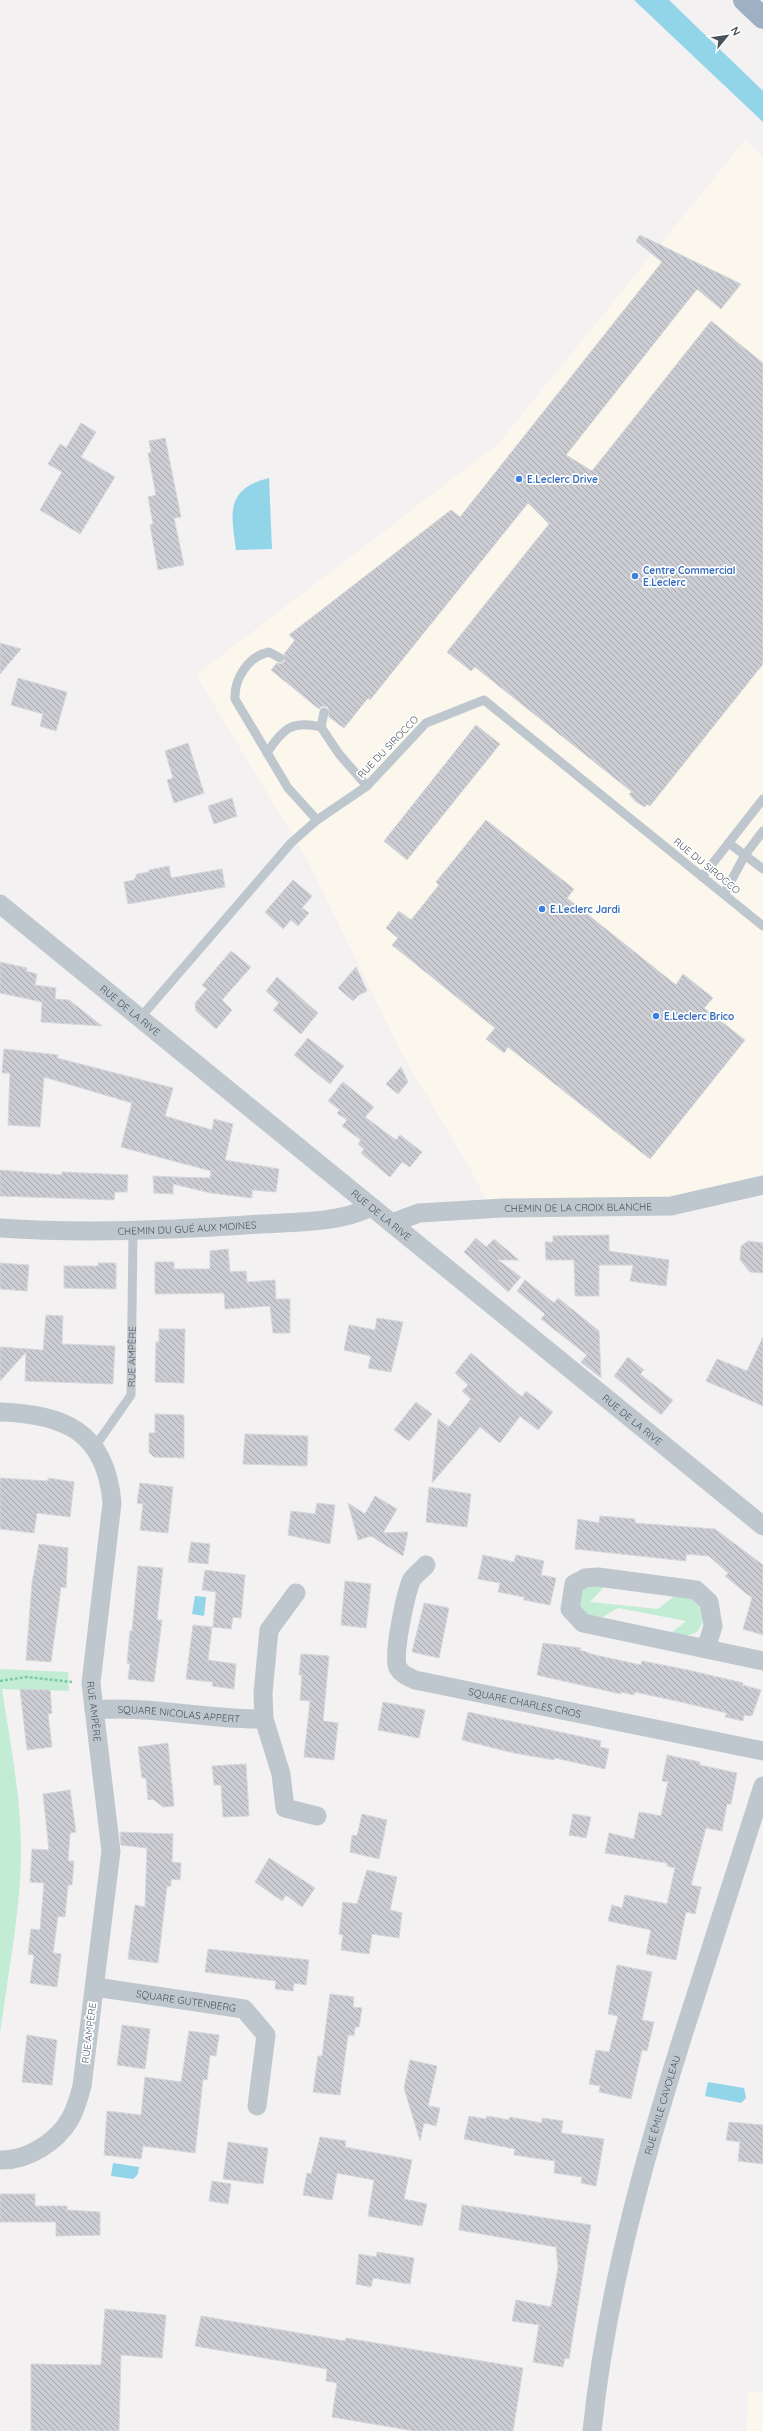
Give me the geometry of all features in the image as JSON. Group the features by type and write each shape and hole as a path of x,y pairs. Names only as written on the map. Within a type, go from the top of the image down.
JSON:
{"highway":[{"path":"744,0 763,18"}],"street":[{"name":"RUE DE LA RIVE","path":"0,904 763,1526"},
{"name":"CHEMIN DE LA CROIX BLANCHE","path":"392,1223 419,1213 502,1208 671,1206 763,1185"},
{"name":"CHEMIN DU GUÉ AUX MOINES","path":"0,1228 133,1232 316,1220 353,1213 372,1207"},
{"path":"0,1412 32,1413 54,1419 84,1436 94,1448"},
{"name":"RUE AMPÈRE","path":"0,2160 18,2157 48,2143 70,2120 82,2086 111,1851 91,1683 112,1503 110,1480 105,1466 94,1448"},
{"name":"SQUARE CHARLES CROS","path":"426,1565 412,1580 397,1643 396,1657 398,1667 404,1675 415,1680 763,1751"},
{"path":"706,1649 713,1626 709,1602 696,1590 598,1577 586,1578 574,1584 570,1609 583,1623 706,1649 763,1661"},
{"path":"296,1593 269,1630 263,1693 264,1719 281,1774 285,1808 317,1816"},
{"name":"SQUARE NICOLAS APPERT","path":"94,1710 118,1707 242,1720 264,1719"},
{"name":"RUE ÉMILE CAVOLEAU","path":"592,2431 601,2358 629,2224 647,2155 719,1920 763,1786"},
{"name":"SQUARE GUTENBERG","path":"95,1987 244,2009 266,2035 257,2106"}],"lane":[{"path":"280,658 269,652 250,661 240,676 235,691 239,706 288,788 317,820"},
{"name":"RUE DU SIROCCO","path":"140,1018 291,843 317,820 367,786 426,723 484,700 763,926"},
{"path":"324,712 321,727 339,754 367,786"},
{"path":"268,753 278,736 286,729 297,725 321,727"},
{"path":"702,877 730,844 763,799"},
{"path":"724,894 745,855 763,831"},
{"path":"730,844 763,869"},
{"name":"RUE AMPÈRE","path":"94,1448 131,1395 133,1232"}],"path":[{"path":"0,1681 27,1677 91,1683"}],"shaded area":[{"path":"745,140 763,158 763,1182 671,1206 489,1209 475,1177 402,1054 307,859 196,675 498,444"},
{"path":"748,2391 763,2393 763,2431 747,2431"}],"green space":[{"path":"605,1586 590,1602 658,1609 678,1593 693,1597 705,1608 700,1628 692,1634 680,1635 671,1633 686,1621 618,1608 601,1618 583,1614 577,1607 578,1592 584,1587"},
{"path":"0,1669 68,1672 69,1691 2,1689 17,1789 21,1829 21,1849 19,1895 14,1942 0,2034"}],"water":[{"path":"634,0 669,0 763,91 763,122"},
{"path":"269,478 272,549 236,550 233,525 234,504 238,496 245,489 255,483"},
{"path":"195,1596 206,1597 204,1616 192,1614"},
{"path":"708,2082 744,2088 746,2098 741,2103 705,2096"},
{"path":"113,2163 139,2167 138,2174 133,2179 111,2176"}],"building":[{"name":"Centre Commercial E.Leclerc","path":"640,235 741,284 721,309 697,289 566,455 592,471 711,321 763,363 763,664 650,806 647,804 645,807 636,802 629,794 632,792 475,667 471,671 447,652 549,524 528,503 370,700 368,698 344,728 329,717 328,707 322,706 319,709 271,670 277,663 281,664 285,661 284,654 295,640 289,635 451,510 460,517 662,262 636,241"},
{"path":"81,423 96,432 81,457 115,477 80,534 40,510 62,472 48,464 60,444 66,448"},
{"path":"165,438 181,517 174,518 184,565 158,570 150,525 153,524 148,497 156,495 148,453 151,452 149,441"},
{"path":"0,643 21,649 0,674"},
{"path":"18,678 67,692 56,731 40,726 43,714 11,705"},
{"path":"476,725 500,744 407,860 384,841"},
{"path":"188,743 204,793 174,803 167,780 173,778 165,751"},
{"path":"232,798 237,816 214,824 208,806"},
{"path":"486,820 574,889 567,898 676,985 683,974 713,998 704,1008 745,1040 650,1159 508,1047 504,1053 486,1039 495,1028 392,945 398,938 386,928 399,911 411,920 439,885 436,882"},
{"path":"169,866 171,878 222,869 225,887 128,904 124,882 134,880 137,874"},
{"path":"293,880 312,896 302,908 309,913 298,926 291,920 283,929 265,912"},
{"path":"231,951 251,967 222,1000 232,1010 216,1029 196,1011 195,1003 207,989 202,985"},
{"path":"0,962 27,968 26,971 37,974 35,985 56,988 55,999 69,1000 102,1026 41,1022 42,1002 0,993"},
{"path":"356,967 367,991 359,995 353,1001 338,988"},
{"path":"277,977 318,1013 301,1034 273,1010 279,1003 266,991"},
{"path":"308,1038 344,1066 330,1084 294,1055"},
{"path":"4,1049 58,1055 57,1058 173,1088 165,1116 212,1130 214,1119 233,1124 225,1160 279,1169 276,1192 252,1190 252,1198 211,1193 173,1184 173,1194 154,1193 153,1176 210,1178 211,1171 121,1147 132,1103 44,1077 40,1127 8,1125 10,1073 2,1073"},
{"path":"401,1067 408,1082 398,1094 386,1084"},
{"path":"343,1082 374,1107 365,1117 396,1140 400,1135 422,1152 410,1167 402,1162 390,1177 361,1153 364,1149 358,1144 361,1140 342,1126 347,1120 337,1113 340,1110 328,1101"},
{"path":"0,1170 62,1175 62,1172 128,1175 127,1192 115,1192 114,1200 0,1196"},
{"path":"609,1235 609,1251 669,1260 666,1286 630,1281 633,1265 599,1265 599,1296 575,1296 574,1260 546,1260 545,1242 553,1242 553,1236"},
{"path":"476,1238 486,1247 494,1239 519,1260 498,1260 521,1277 508,1292 464,1252"},
{"path":"748,1241 763,1243 763,1273 750,1272 740,1260 741,1246"},
{"path":"228,1249 230,1272 246,1271 247,1282 275,1280 276,1299 290,1299 290,1333 273,1333 270,1306 225,1309 224,1293 155,1294 155,1262 174,1262 174,1269 210,1269 210,1251"},
{"path":"0,1263 29,1265 27,1291 0,1289"},
{"path":"98,1263 116,1263 116,1289 64,1288 64,1266 98,1266"},
{"path":"525,1280 554,1303 558,1298 599,1331 601,1378 581,1362 587,1355 541,1319 545,1314 517,1291"},
{"path":"46,1315 63,1316 62,1344 115,1346 113,1384 25,1381 26,1352 0,1381 0,1347 43,1350"},
{"path":"377,1318 403,1322 391,1372 368,1368 371,1356 344,1350 349,1325 375,1330"},
{"path":"159,1329 185,1329 184,1383 155,1382 156,1342 159,1342"},
{"path":"763,1337 763,1406 706,1381 717,1359 747,1371"},
{"path":"471,1353 522,1397 526,1391 553,1412 538,1430 520,1416 500,1443 480,1427 432,1483 438,1419 449,1427 471,1399 462,1391 468,1385 455,1373"},
{"path":"628,1357 644,1370 640,1374 673,1400 661,1415 614,1376"},
{"path":"416,1402 432,1414 409,1441 394,1430"},
{"path":"155,1414 184,1415 184,1458 154,1457 149,1452 149,1433 155,1433"},
{"path":"245,1434 308,1436 307,1466 243,1464"},
{"path":"0,1478 48,1481 48,1478 74,1482 70,1517 37,1513 34,1533 0,1529"},
{"path":"140,1483 173,1487 168,1533 140,1530 143,1504 137,1503"},
{"path":"429,1487 471,1494 467,1527 426,1522"},
{"path":"375,1496 397,1509 383,1533 408,1532 403,1556 371,1536 358,1540 348,1503 365,1514"},
{"path":"317,1503 335,1505 330,1544 288,1535 291,1511 315,1514"},
{"path":"600,1516 635,1519 635,1523 715,1529 763,1565 763,1635 743,1629 752,1598 725,1576 728,1573 709,1556 686,1554 686,1561 575,1549 578,1519 599,1523"},
{"path":"191,1542 210,1544 208,1564 188,1562"},
{"path":"39,1544 68,1548 66,1588 61,1587 51,1662 26,1660 32,1583"},
{"path":"483,1555 514,1562 516,1555 544,1561 541,1575 556,1578 550,1605 524,1600 524,1597 498,1592 500,1583 478,1579"},
{"path":"138,1566 163,1568 157,1620 162,1620 154,1682 128,1679 130,1664 127,1663 130,1631 132,1631"},
{"path":"205,1570 245,1575 241,1618 233,1617 231,1629 213,1627 216,1592 202,1590"},
{"path":"345,1581 371,1584 366,1628 341,1625"},
{"path":"424,1603 449,1608 439,1658 412,1652"},
{"path":"193,1625 212,1627 208,1660 236,1664 234,1689 212,1686 213,1682 186,1679"},
{"path":"543,1643 581,1648 580,1650 595,1655 641,1665 642,1661 688,1670 743,1683 742,1685 761,1690 752,1716 744,1715 743,1721 725,1717 727,1713 681,1702 635,1692 634,1695 621,1692 621,1694 537,1675"},
{"path":"301,1654 329,1656 323,1721 338,1723 334,1760 304,1757 310,1701 300,1700 302,1675 299,1675"},
{"path":"20,1689 50,1690 52,1713 48,1714 52,1747 27,1750"},
{"path":"383,1702 425,1710 419,1738 378,1730"},
{"path":"468,1712 601,1741 600,1747 609,1749 605,1769 555,1758 554,1760 514,1753 462,1740"},
{"path":"168,1743 174,1806 163,1807 153,1799 148,1800 146,1778 142,1778 138,1747"},
{"path":"667,1755 700,1762 700,1765 737,1773 731,1804 727,1804 722,1831 706,1828 691,1885 701,1887 695,1914 686,1912 676,1960 646,1954 651,1930 608,1921 612,1905 622,1908 625,1895 667,1904 675,1868 667,1866 667,1863 605,1853 609,1833 634,1839 639,1812 661,1816 668,1782 662,1781"},
{"path":"246,1764 249,1816 223,1817 221,1785 214,1785 212,1766"},
{"path":"70,1790 76,1832 70,1833 68,1861 74,1861 72,1885 68,1885 65,1917 58,1916 53,1953 61,1954 57,1987 30,1983 34,1955 28,1954 31,1929 40,1930 44,1883 30,1882 32,1849 49,1850 43,1794"},
{"path":"362,1814 387,1820 379,1859 350,1852 352,1835 357,1836"},
{"path":"573,1814 591,1817 586,1838 569,1835"},
{"path":"120,1832 173,1834 172,1862 181,1863 180,1880 171,1879 171,1886 167,1886 158,1963 128,1959 135,1905 145,1907 147,1848 121,1845"},
{"path":"269,1858 315,1888 302,1907 286,1895 282,1901 255,1882"},
{"path":"367,1870 397,1877 390,1910 402,1913 399,1938 372,1934 369,1954 341,1950 343,1935 339,1934 343,1902 357,1904"},
{"path":"208,1949 309,1960 306,1985 294,1983 293,1991 275,1989 276,1981 205,1972"},
{"path":"617,1965 652,1972 642,2020 654,2022 647,2051 642,2050 631,2099 599,2092 600,2086 589,2084 596,2050 609,2052 618,2016 608,2014"},
{"path":"330,1994 354,1997 353,2007 362,2008 359,2027 355,2027 354,2036 348,2035 340,2095 313,2092 318,2056 322,2056"},
{"path":"122,2025 150,2029 145,2069 117,2065"},
{"path":"189,2031 219,2035 216,2056 210,2055 207,2080 203,2079 195,2153 143,2146 141,2159 104,2155 107,2111 141,2115 145,2077 181,2082"},
{"path":"27,2035 57,2040 52,2085 22,2082"},
{"path":"410,2060 437,2066 428,2106 440,2108 436,2126 424,2123 420,2141 404,2088"},
{"path":"469,2116 486,2119 487,2116 509,2120 510,2117 542,2123 542,2118 563,2121 561,2133 604,2139 596,2186 581,2183 582,2177 554,2173 555,2161 514,2155 515,2149 464,2139"},
{"path":"729,2122 763,2125 763,2164 738,2161 740,2142 726,2140"},
{"path":"320,2137 346,2141 345,2147 412,2160 404,2199 427,2204 422,2226 368,2216 374,2180 337,2173 332,2200 303,2195 307,2173 311,2174"},
{"path":"228,2142 268,2148 263,2184 223,2179"},
{"path":"212,2181 231,2184 228,2204 209,2201"},
{"path":"0,2194 35,2194 35,2206 67,2206 67,2210 100,2212 100,2235 56,2236 56,2222 0,2222"},
{"path":"462,2205 591,2225 569,2359 565,2358 563,2367 533,2362 539,2325 512,2321 516,2300 551,2307 558,2268 556,2247 459,2230"},
{"path":"377,2252 414,2258 410,2284 373,2278 371,2287 356,2284 359,2254 376,2257"},
{"path":"105,2309 166,2315 162,2358 121,2355 119,2431 31,2431 31,2364 101,2365"},
{"path":"201,2316 345,2341 346,2338 523,2368 513,2431 414,2431 332,2417 337,2383 326,2381 327,2369 195,2346"}],"place":[{"name":"E.Leclerc Drive","path":"519,479"},
{"name":"Centre Commercial E.Leclerc","path":"635,576"},
{"name":"E.Leclerc Jardi","path":"542,909"},
{"name":"E.Leclerc Brico","path":"656,1016"}]}
